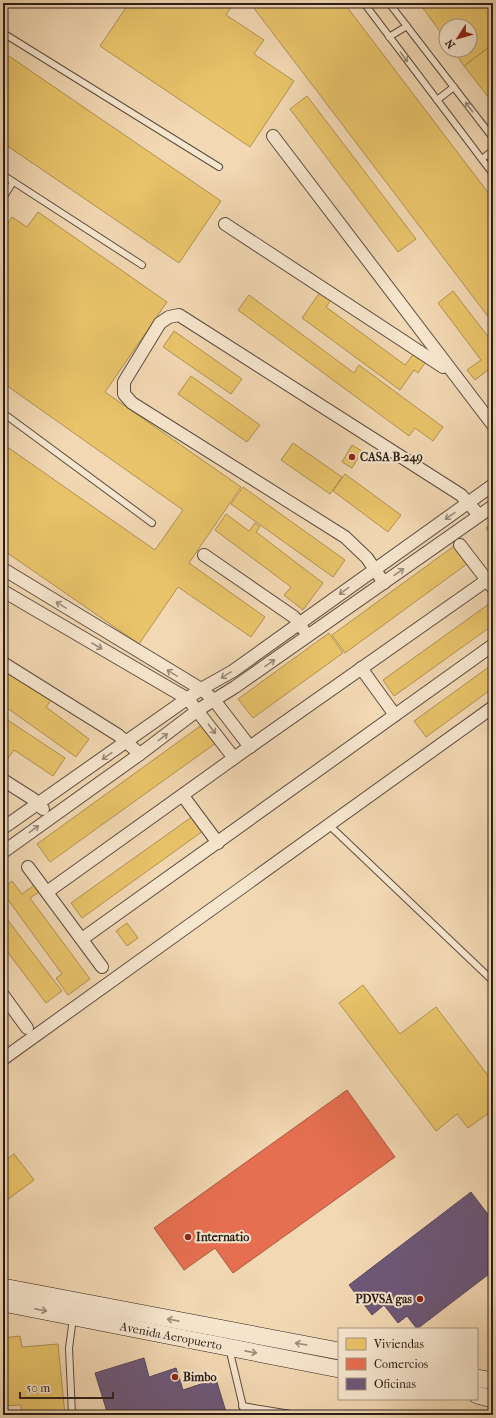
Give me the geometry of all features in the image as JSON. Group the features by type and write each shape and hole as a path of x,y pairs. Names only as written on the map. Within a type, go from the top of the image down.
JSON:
{"street":[{"path":"273,136 451,372 493,425"},
{"path":"225,224 451,372"},
{"path":"384,583 355,545 345,537 132,403 124,394 124,382 160,323 169,317 179,315 461,495 469,502 479,515"},
{"path":"3,828 128,742 201,689 233,671 374,569 493,486"},
{"path":"4,849 140,754 198,710 235,687 309,636 493,506"},
{"path":"47,892 361,668 490,584 460,545"},
{"path":"204,555 294,617 309,636"},
{"path":"3,569 201,689 214,700 250,747"},
{"path":"3,591 188,699 234,758"},
{"path":"82,939 493,645"},
{"path":"3,663 128,742 140,754"},
{"path":"361,668 395,716"},
{"path":"3,1059 493,707"},
{"path":"3,780 38,804 50,817"},
{"path":"183,796 218,842"},
{"path":"28,867 102,967"},
{"path":"3,995 27,1028"},
{"name":"Avenida Aeropuerto","path":"3,1286 74,1309"},
{"name":"Avenida Aeropuerto","path":"3,1303 74,1309 227,1339 338,1369"},
{"name":"Avenida Aeropuerto","path":"227,1339 338,1351"},
{"path":"478,1378 493,1381"},
{"path":"478,1396 493,1399"}],"lane":[{"path":"364,3 493,174"},
{"path":"389,3 493,138"},
{"path":"390,37 407,26"},
{"path":"3,33 220,167"},
{"path":"437,100 454,87"},
{"path":"482,159 493,150"},
{"path":"3,176 142,265"},
{"path":"3,198 13,182"},
{"path":"3,413 152,523"},
{"path":"329,825 493,981"},
{"path":"72,1415 69,1348 74,1309"},
{"path":"227,1339 244,1415"},
{"path":"242,1406 297,1415"}],"building: Viviendas":[{"path":"129,3 234,3 226,15 264,40 254,54 294,81 250,147 100,46"},
{"path":"250,3 344,3 493,199 493,323"},
{"path":"419,3 429,3 423,8"},
{"path":"429,3 493,3 493,44 478,55 478,18 438,18 438,29 423,8"},
{"path":"493,44 493,103 464,66 475,58 478,58 478,55"},
{"path":"3,52 221,201 179,263 3,143"},
{"path":"458,58 475,58 464,66"},
{"path":"307,96 416,239 398,252 290,109"},
{"path":"38,212 167,302 105,392 241,487 189,563 265,617 251,637 178,587 139,644 3,550 3,444 155,550 183,510 3,383 3,231 12,217 27,227"},
{"path":"453,291 493,343 493,377 488,370 475,380 467,370 481,360 438,303"},
{"path":"320,292 331,300 326,307 405,365 415,352 427,360 418,373 414,370 400,390 302,318"},
{"path":"249,295 354,373 359,365 443,427 433,441 415,428 409,436 238,310"},
{"path":"174,331 242,379 231,394 163,347"},
{"path":"191,376 260,425 247,442 178,394"},
{"path":"293,443 342,477 330,494 281,460"},
{"name":"CASA B-249","path":"352,445 362,451 352,468 342,462"},
{"path":"345,474 401,515 388,532 333,491"},
{"path":"243,487 345,560 333,577 231,504"},
{"path":"226,514 249,531 255,523 260,527 256,532 323,583 303,610 284,595 291,587 215,530"},
{"path":"493,523 493,538 486,528"},
{"path":"454,546 467,564 345,653 332,635"},
{"path":"493,601 493,625 394,696 383,680"},
{"path":"329,633 343,653 253,718 238,699"},
{"path":"493,664 493,688 426,737 414,721"},
{"path":"8,668 52,699 46,707 89,739 76,757 3,705 3,675"},
{"path":"3,717 65,758 53,776 14,750 3,765"},
{"path":"203,724 216,743 50,862 37,844"},
{"path":"193,816 203,831 82,918 71,903"},
{"path":"12,881 22,894 37,883 42,890 30,898 90,979 68,995 56,978 62,974 3,893 3,888"},
{"path":"3,914 62,991 46,1003 3,946"},
{"path":"127,923 138,938 127,946 116,931"},
{"path":"363,985 400,1034 436,1007 493,1082 493,1110 468,1128 457,1114 436,1131 339,1003"},
{"path":"14,1154 34,1180 3,1203 3,1162"},
{"path":"20,1336 22,1347 58,1344 65,1415 22,1415 21,1405 3,1406 3,1338"}],"building: Comercios":[{"path":"347,1090 395,1157 233,1273 215,1248 184,1270 154,1228"}],"building: Oficinas":[{"path":"471,1192 493,1221 493,1278 489,1274 418,1328 416,1328 407,1316 398,1323 384,1305 372,1315 349,1285"},
{"path":"144,1358 149,1377 176,1368 183,1390 216,1379 227,1415 108,1415 95,1373"}],"place":[{"name":"CASA B-249","path":"352,457"},
{"name":"Internatio","path":"188,1237"},
{"name":"PDVSA gas","path":"420,1299"},
{"name":"Bimbo","path":"175,1377"}]}
